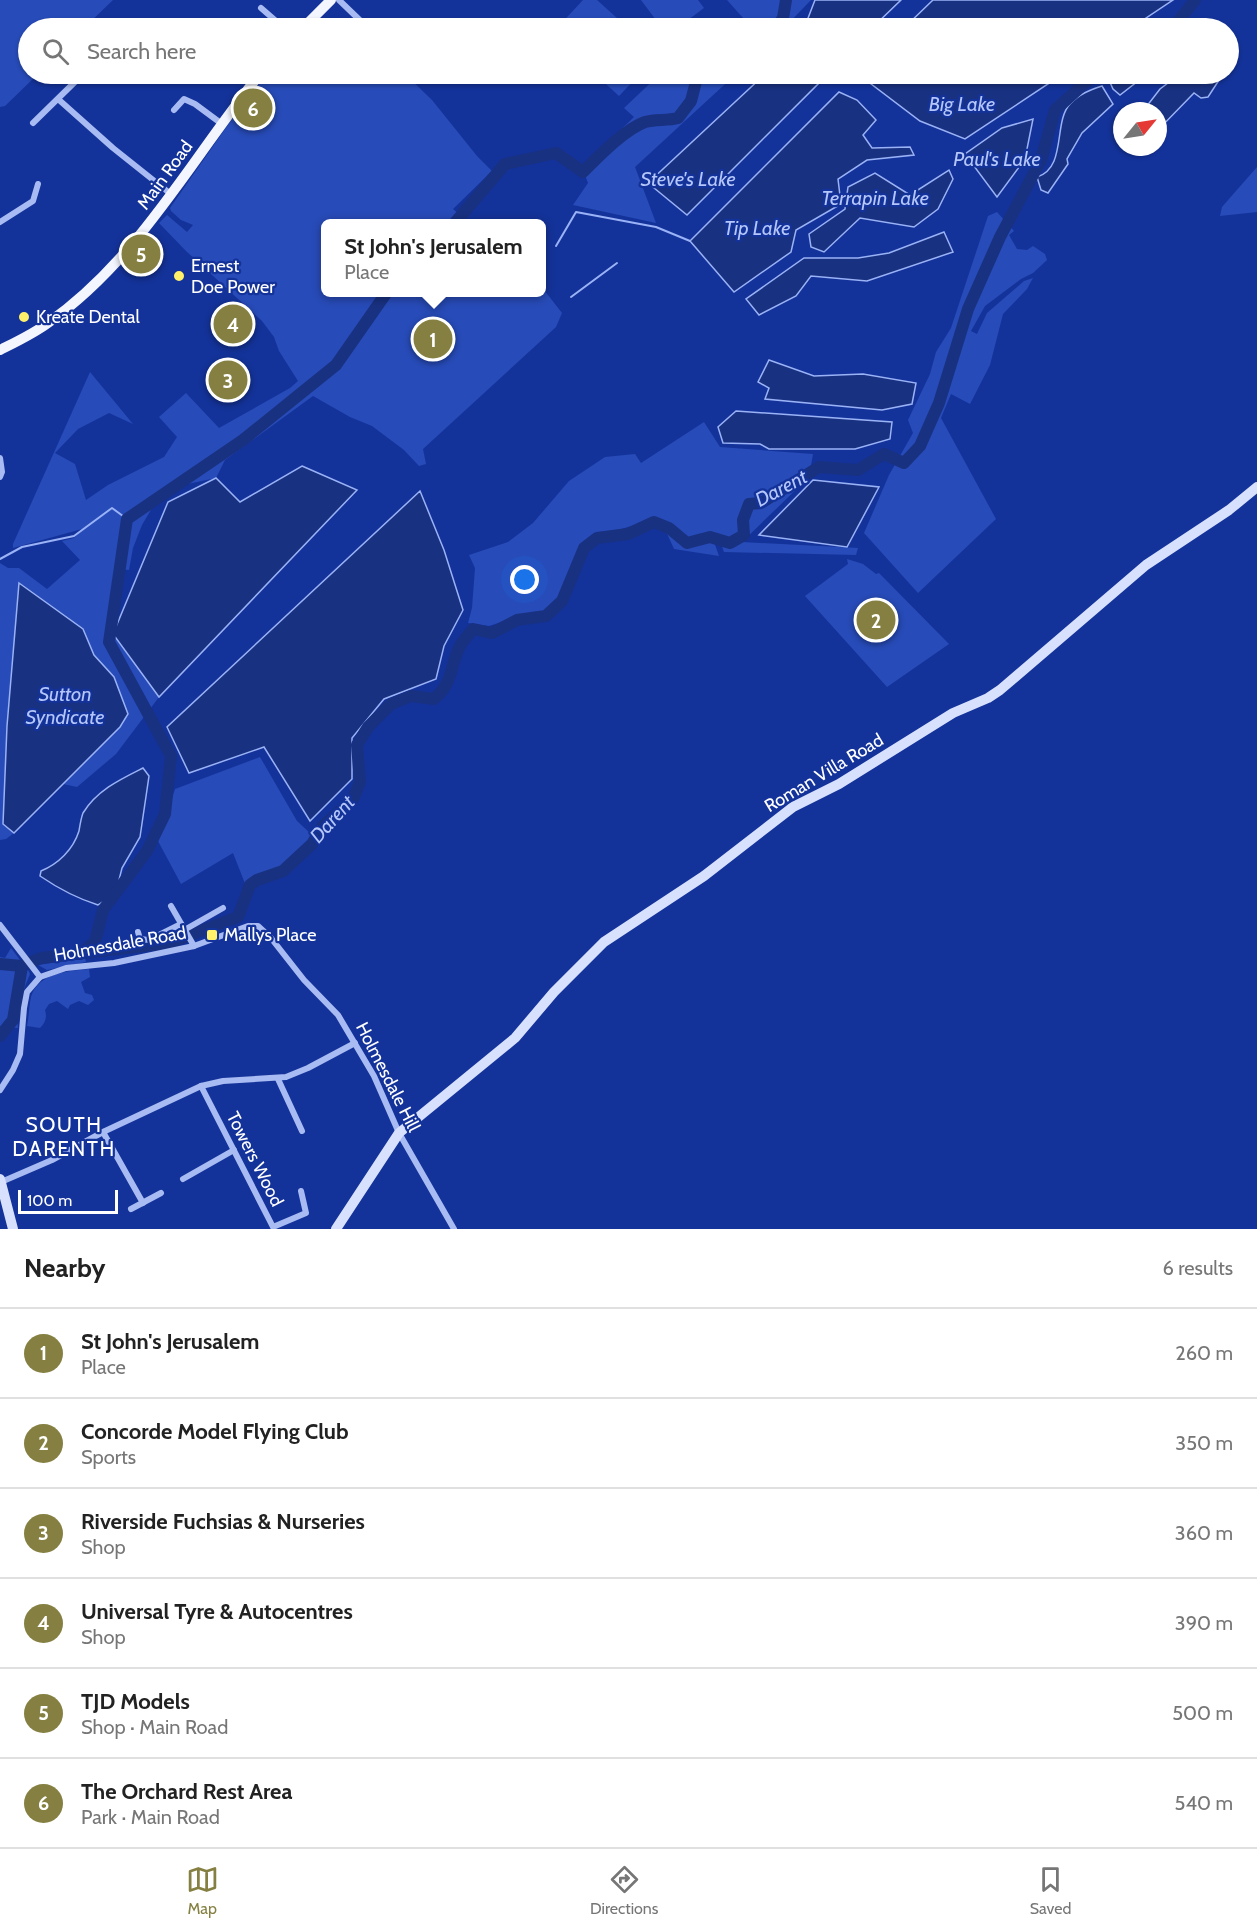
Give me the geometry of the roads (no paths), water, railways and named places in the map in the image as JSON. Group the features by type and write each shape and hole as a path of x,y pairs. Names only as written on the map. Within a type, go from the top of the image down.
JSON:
{"main road":[{"path":"313,18 331,0"},
{"name":"Main Road","path":"0,350 47,324 81,296 127,250 172,195 252,84"}],"street":[{"path":"339,0 358,18"},
{"path":"261,8 272,18"},
{"path":"33,123 73,84"},
{"path":"58,99 113,148 172,195"},
{"path":"174,110 184,99 195,104 222,124"},
{"path":"0,222 33,201 38,184"},
{"path":"0,458 2,472 0,477"},
{"name":"Roman Villa Road","path":"336,1229 399,1133 515,1038 554,992 604,942 704,876 793,807 839,784 952,714 1000,690 1146,565 1229,510 1257,487"},
{"path":"171,906 193,944"},
{"path":"138,932 140,939 149,940 185,929 223,908"},
{"path":"0,925 38,975"},
{"name":"Holmesdale Hill","path":"254,925 265,931 304,980 338,1015 374,1076 399,1133 454,1229"},
{"name":"Holmesdale Road","path":"0,1090 20,1054 27,992 38,975 66,968 114,963 193,944 254,925"},
{"path":"13,1229 0,1180 52,1160 103,1132 201,1086 223,1081 278,1079 308,1068 355,1042"},
{"path":"278,1079 302,1131"},
{"name":"Towers Wood","path":"201,1086 273,1227 306,1213 301,1191"},
{"path":"103,1132 143,1203"},
{"path":"183,1179 234,1150"},
{"path":"132,1209 161,1193"}],"water":[{"path":"815,0 901,0 882,18 808,18"},
{"path":"933,0 1173,0 1146,18 914,18"},
{"name":"Steve's Lake","path":"754,84 818,84 687,215 648,183"},
{"name":"Big Lake","path":"871,84 1048,84 965,139 920,121"},
{"path":"1111,84 1134,84 1120,95"},
{"path":"1167,84 1216,84 1208,97 1201,98 1194,93 1167,121 1167,102 1150,102"},
{"path":"1102,86 1113,104 1082,133 1067,159 1068,164 1048,193 1041,190 1037,177 1046,172 1056,155 1065,112 1070,104 1089,91"},
{"name":"Tip Lake","path":"839,92 857,100 876,120 863,135 872,148 910,147 914,155 867,160 838,179 841,204 796,230 791,252 734,292 690,241"},
{"name":"Paul's Lake","path":"1033,119 1025,159 997,197 965,154 1002,128"},
{"name":"Terrapin Lake","path":"949,170 953,179 938,209 914,227 860,218 824,252 811,247 809,234 845,209 848,187 875,173 910,195"},
{"path":"944,232 953,252 867,281 811,276 796,296 759,315 746,299 804,258 858,258 889,253"},
{"path":"769,360 814,376 863,374 916,383 912,404 882,410 765,399 769,388 758,382"},
{"path":"736,411 892,422 890,439 855,449 769,449 760,444 723,443 718,427"},
{"path":"302,466 357,490 159,697 113,634 168,502 216,478 240,502"},
{"path":"813,480 879,487 847,547 759,535"},
{"path":"420,491 444,550 463,610 444,646 436,679 384,699 352,738 352,779 310,821 264,747 189,773 167,727"},
{"name":"Sutton Syndicate","path":"19,583 83,629 94,655 114,677 128,714 120,727 14,833 3,824 7,726"},
{"path":"143,768 149,776 140,837 122,868 118,884 106,900 98,905 68,893 40,876 41,871 59,860 69,850 79,831 83,813 95,798 126,776"}],"waterway":[{"name":"Darent","path":"783,18 786,0"},
{"name":"Darent","path":"1181,18 1195,0"},
{"name":"Darent","path":"458,219 505,164 556,153 583,172 612,144 637,126 649,121 678,118 691,101 695,84"},
{"name":"Darent","path":"0,964 22,966 41,958 169,943 238,917 250,885 257,880 283,871 312,844 322,827 353,799 360,782 357,745 368,727 391,704 411,696 434,699 445,687 459,648 473,629 492,633 517,620 546,616 562,601 584,548 597,538 628,534 654,522 669,528 687,543 710,537 730,543 744,535 743,520 749,504 761,503 819,467 858,470 884,454 904,463 920,446 939,403 968,309 1000,237 1041,160 1055,110 1084,84"},
{"path":"556,246 576,212 656,227 690,241"},
{"path":"571,297 617,263"},
{"name":"Darent","path":"80,954 95,942 103,910 147,851 165,814 171,756 109,642 127,519 243,440 336,365 384,297"},
{"path":"0,559 22,547 74,536 112,508 127,519"},
{"name":"Darent","path":"0,1036 13,1020 22,966"}],"place":[{"name":"The Orchard Rest Area","path":"253,108"},
{"name":"TJD Models","path":"141,254"},
{"name":"Ernest Doe Power","path":"179,276"},
{"name":"Kreate Dental","path":"24,317"},
{"name":"Universal Tyre & Autocentres","path":"233,324"},
{"name":"St John's Jerusalem","path":"433,339"},
{"name":"Riverside Fuchsias & Nurseries","path":"228,380"},
{"name":"Concorde Model Flying Club","path":"876,620"},
{"name":"Mallys Place","path":"212,935"}],"district":[{"name":"SOUTH DARENTH","path":"64,1137"}]}
